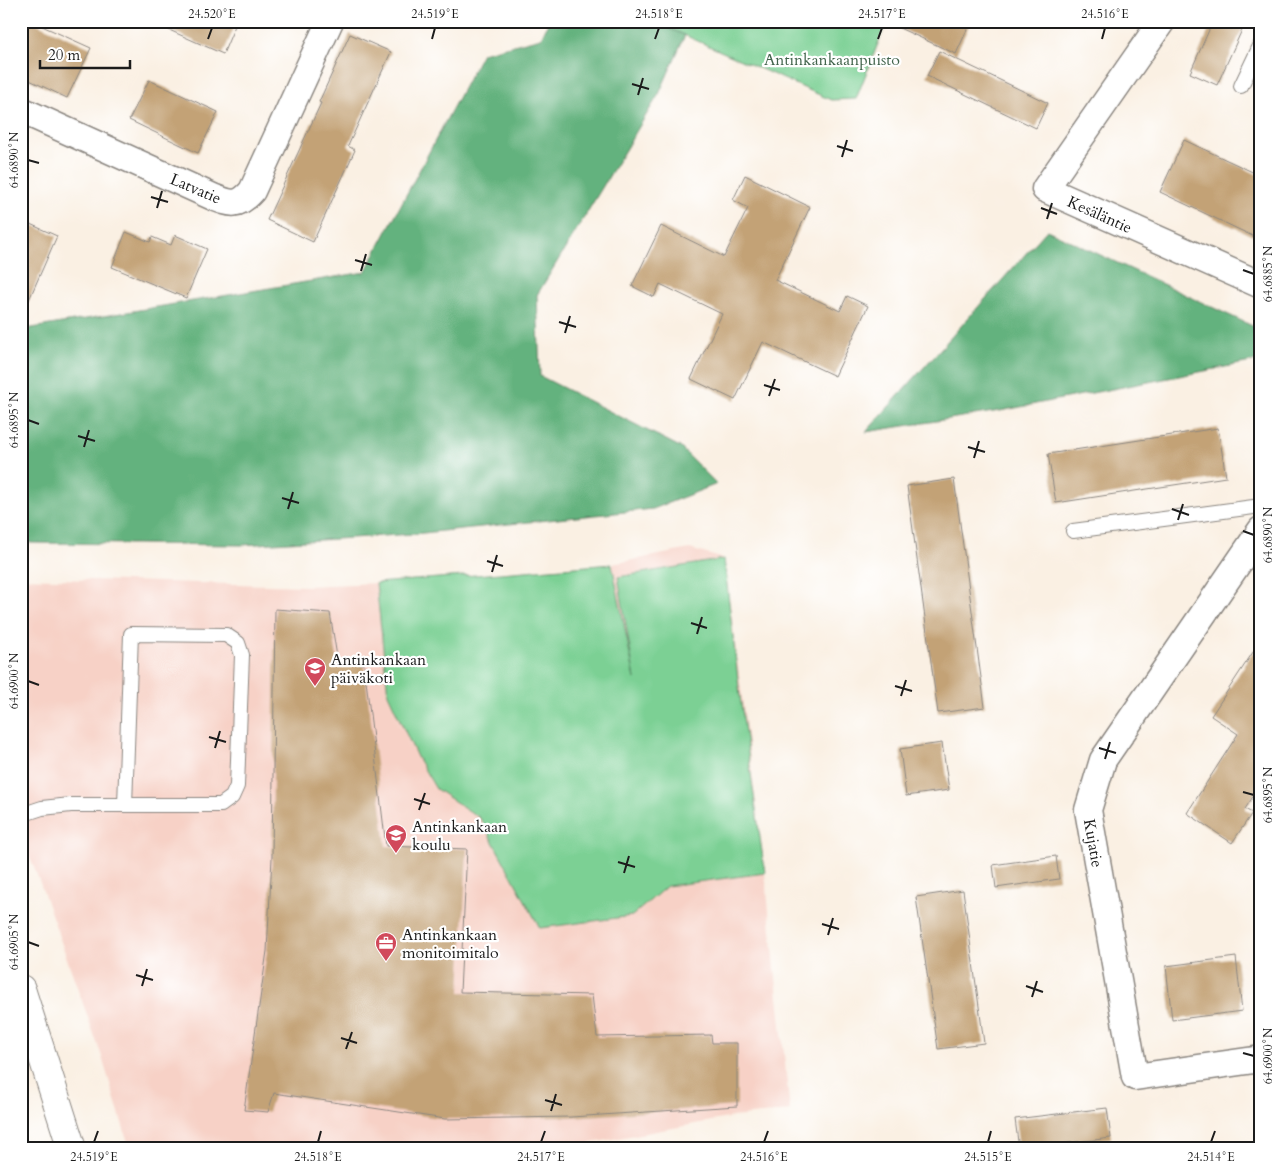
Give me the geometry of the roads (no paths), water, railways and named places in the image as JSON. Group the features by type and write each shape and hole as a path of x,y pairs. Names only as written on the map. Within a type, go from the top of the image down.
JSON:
{"street":[{"name":"Latvatie","path":"21,110 213,197 227,202 238,203 245,199 252,191 330,21"},
{"name":"Kesäläntie","path":"1162,21 1044,189 1261,285"},
{"name":"Kujatie","path":"1261,530 1103,760 1088,810 1136,1077 1261,1059"},
{"path":"21,989 72,1149"}],"lane":[{"path":"1241,86 1261,44"},
{"path":"1073,531 1261,506"},
{"path":"21,815 42,808 71,804 124,805 221,805 232,797 237,786 242,655 238,643 226,634 130,634 124,805"}],"place":[{"name":"Antinkankaan päiväkoti","path":"315,687"},
{"name":"Antinkankaan koulu","path":"396,854"},
{"name":"Antinkankaan monitoimitalo","path":"386,962"}],"park label":[{"name":"Antinkankaanpuisto","path":"832,59"}]}
